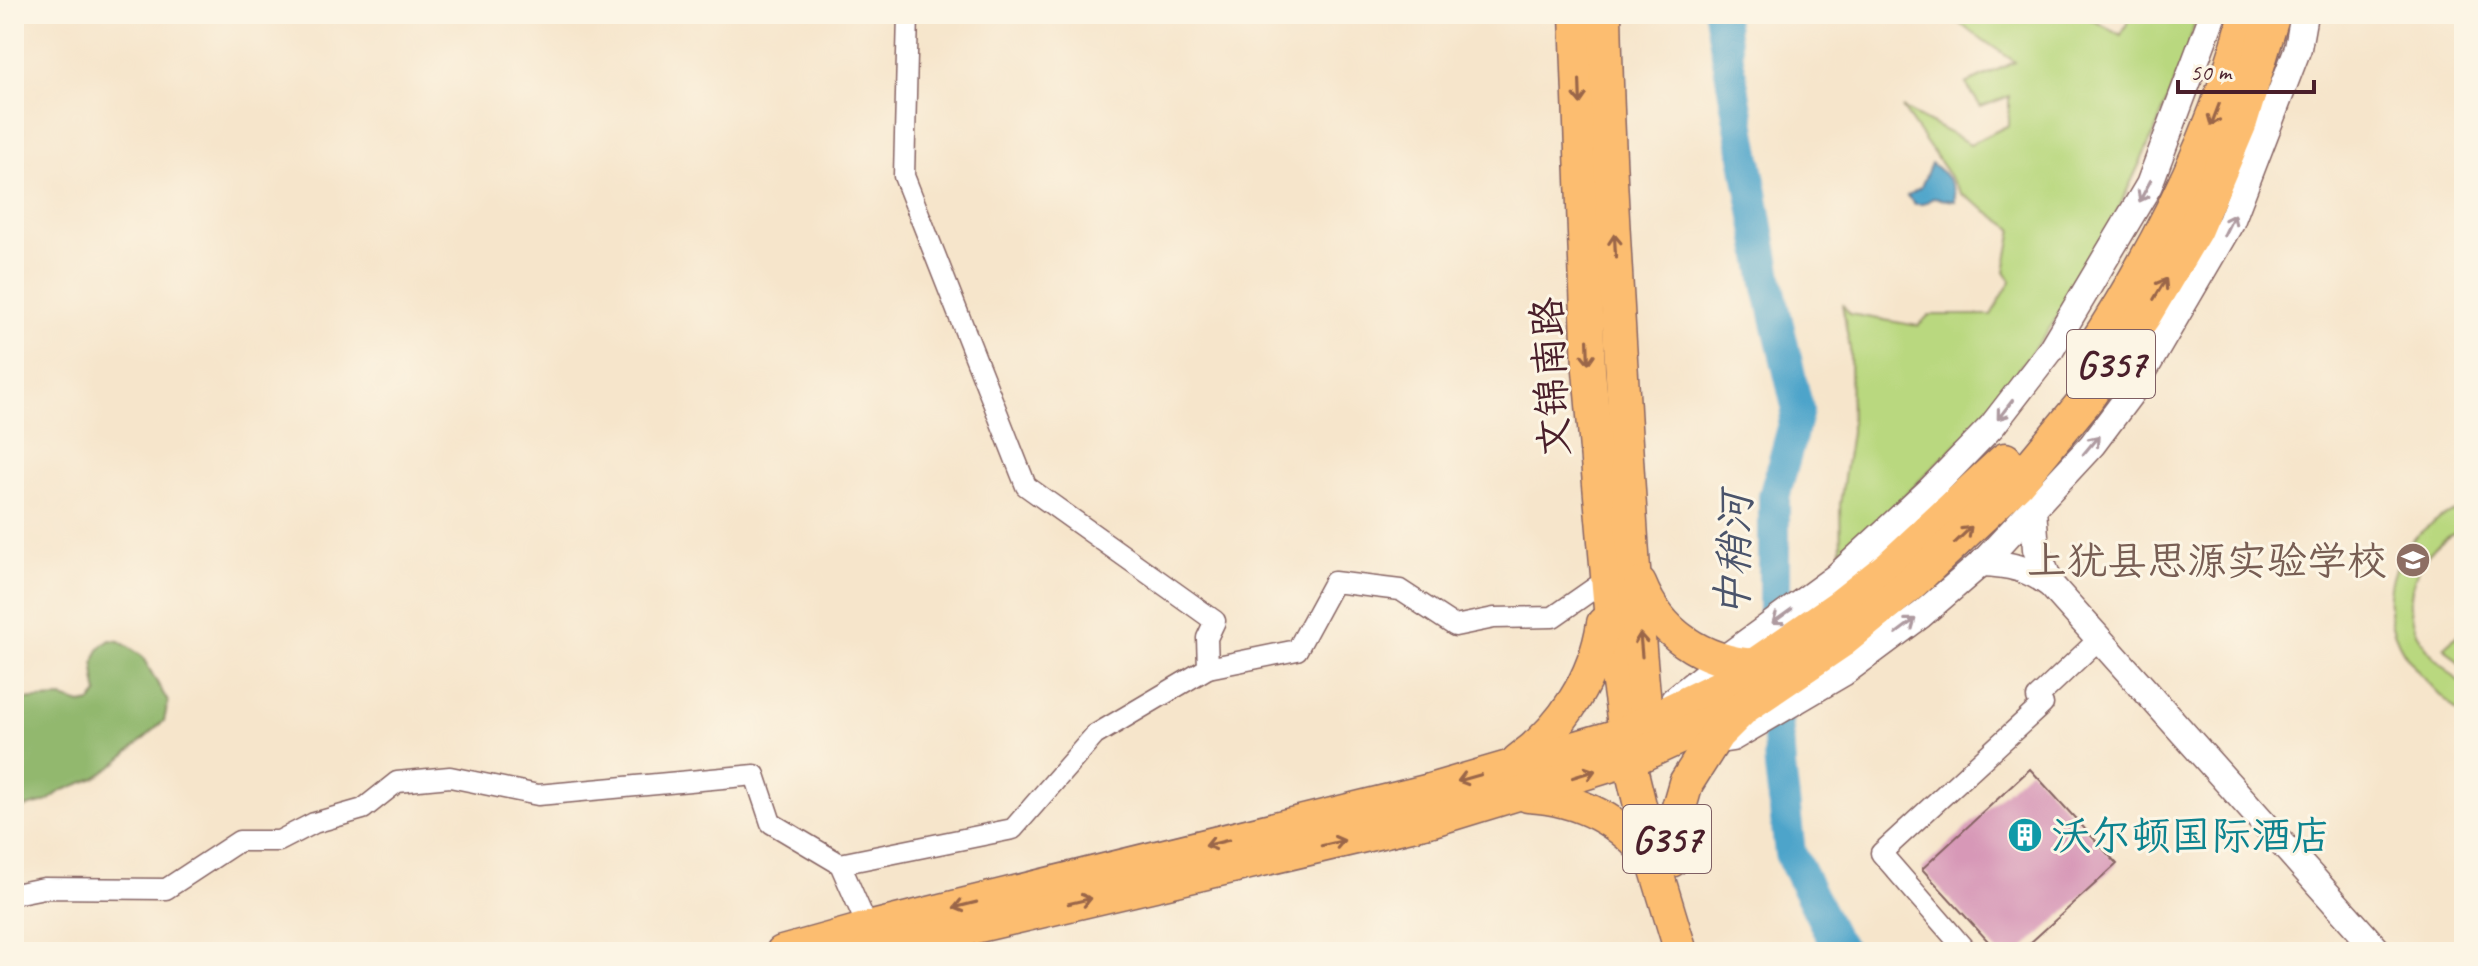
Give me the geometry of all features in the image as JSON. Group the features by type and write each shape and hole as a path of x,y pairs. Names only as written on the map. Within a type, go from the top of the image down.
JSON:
{"highway":[{"name":"G357","path":"1731,693 1838,592 1891,566 1996,471 2069,385 2126,300 2172,217 2218,112 2247,14"},
{"name":"G357","path":"1638,741 1731,693 1842,657 1908,586 2017,483 2084,402 2127,340 2195,229 2239,125 2273,14"},
{"path":"1662,862 1680,802 1731,693"}],"main road":[{"name":"文锦南路","path":"1576,14 1589,370 1606,580 1638,741"},
{"name":"文锦南路","path":"1605,14 1607,103 1633,550 1638,741"},
{"path":"1633,550 1645,596 1663,623 1688,645 1731,693"},
{"path":"1507,782 1562,718 1581,687 1596,653 1602,629 1606,580"},
{"path":"782,952 868,940 1426,791 1507,782 1638,741"},
{"name":"G357","path":"1638,741 1681,952"},
{"path":"1507,782 1545,797 1585,807 1618,825 1662,862"},
{"name":"G357","path":"1662,862 1702,952"}],"street":[{"path":"908,14 904,176 1026,486 1215,621 1207,638 1208,668"},
{"path":"1838,592 1992,426 2050,351 2149,185 2213,14"},
{"path":"1842,657 1921,615 1981,563 2092,445 2131,393 2224,235 2298,48 2304,14"},
{"path":"2033,509 2036,549 2051,585"},
{"path":"1981,563 2025,569 2051,585 2379,952"},
{"path":"840,864 1013,829 1095,735 1208,668 1297,650 1334,582 1400,590 1455,626 1494,618 1553,617 1606,580"},
{"path":"1967,952 1881,853 2043,704 2037,698 2099,639"},
{"path":"1638,741 1731,693"},
{"path":"14,894 44,888 166,889 239,841 279,841 314,823 363,809 397,782 450,777 538,795 755,775 771,823 840,864 868,940"}],"green space":[{"path":"1959,14 2081,14 2121,35 2132,14 2197,14 2189,45 2158,124 2111,225 2052,325 1974,427 1889,511 1841,553 1840,504 1851,432 1850,349 1842,304 1850,314 1918,326 1929,315 1991,315 2011,281 2005,271 2013,229 1962,194 1902,108 1970,144 2009,125 2009,96 1981,107 1966,84 2015,62 1953,19"},
{"path":"2464,508 2464,529 2436,546 2425,559 2412,587 2411,603 2413,620 2423,643 2464,687 2464,719 2405,654 2391,622 2389,601 2391,580 2398,561 2410,544 2443,517"},
{"path":"2464,629 2464,669 2444,647"},
{"path":"110,640 119,641 142,656 168,702 164,721 95,778 61,791 46,802 14,810 14,700 62,698 81,704 91,702 98,694 95,657"}],"water":[{"path":"1931,163 1951,184 1955,201 1933,198 1923,204 1915,204 1907,196 1921,187"}],"building":[{"name":"沃尔顿国际酒店","path":"2030,769 2117,864 2020,952 1998,952 1922,869"}],"waterway":[{"name":"中稍河","path":"1720,14 1768,283 1798,410 1774,497 1774,672 1790,853 1832,937 1844,952"}],"place":[{"name":"上犹县思源实验学校","path":"2413,560"},
{"name":"沃尔顿国际酒店","path":"2025,835"}]}
